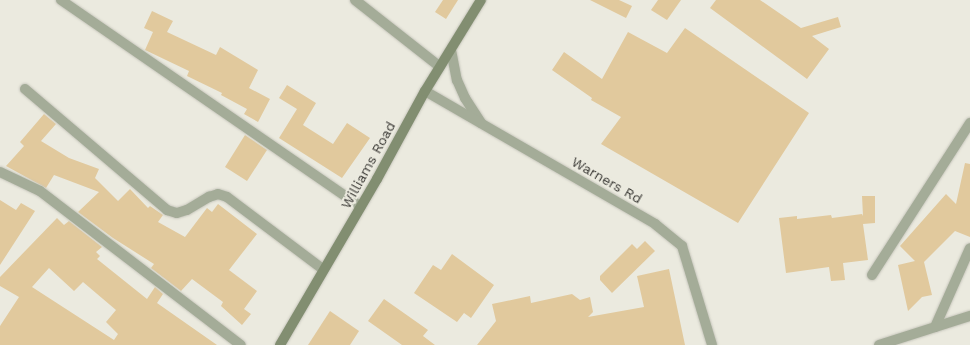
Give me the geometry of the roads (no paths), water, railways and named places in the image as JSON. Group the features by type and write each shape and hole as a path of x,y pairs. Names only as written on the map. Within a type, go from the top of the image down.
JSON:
{"street":[{"path":"61,0 361,207"},
{"path":"355,0 440,67"},
{"name":"Williams Road","path":"280,345 361,207 425,91 481,0"},
{"path":"451,50 457,80 465,98 482,125"},
{"path":"25,89 167,210 177,214 209,197 218,194 227,197 324,270"},
{"name":"Warners Rd","path":"425,91 655,224 682,246 712,345"},
{"path":"872,275 970,123"},
{"path":"0,172 40,191 241,345"},
{"path":"935,326 970,248"},
{"path":"879,345 970,316"}]}
